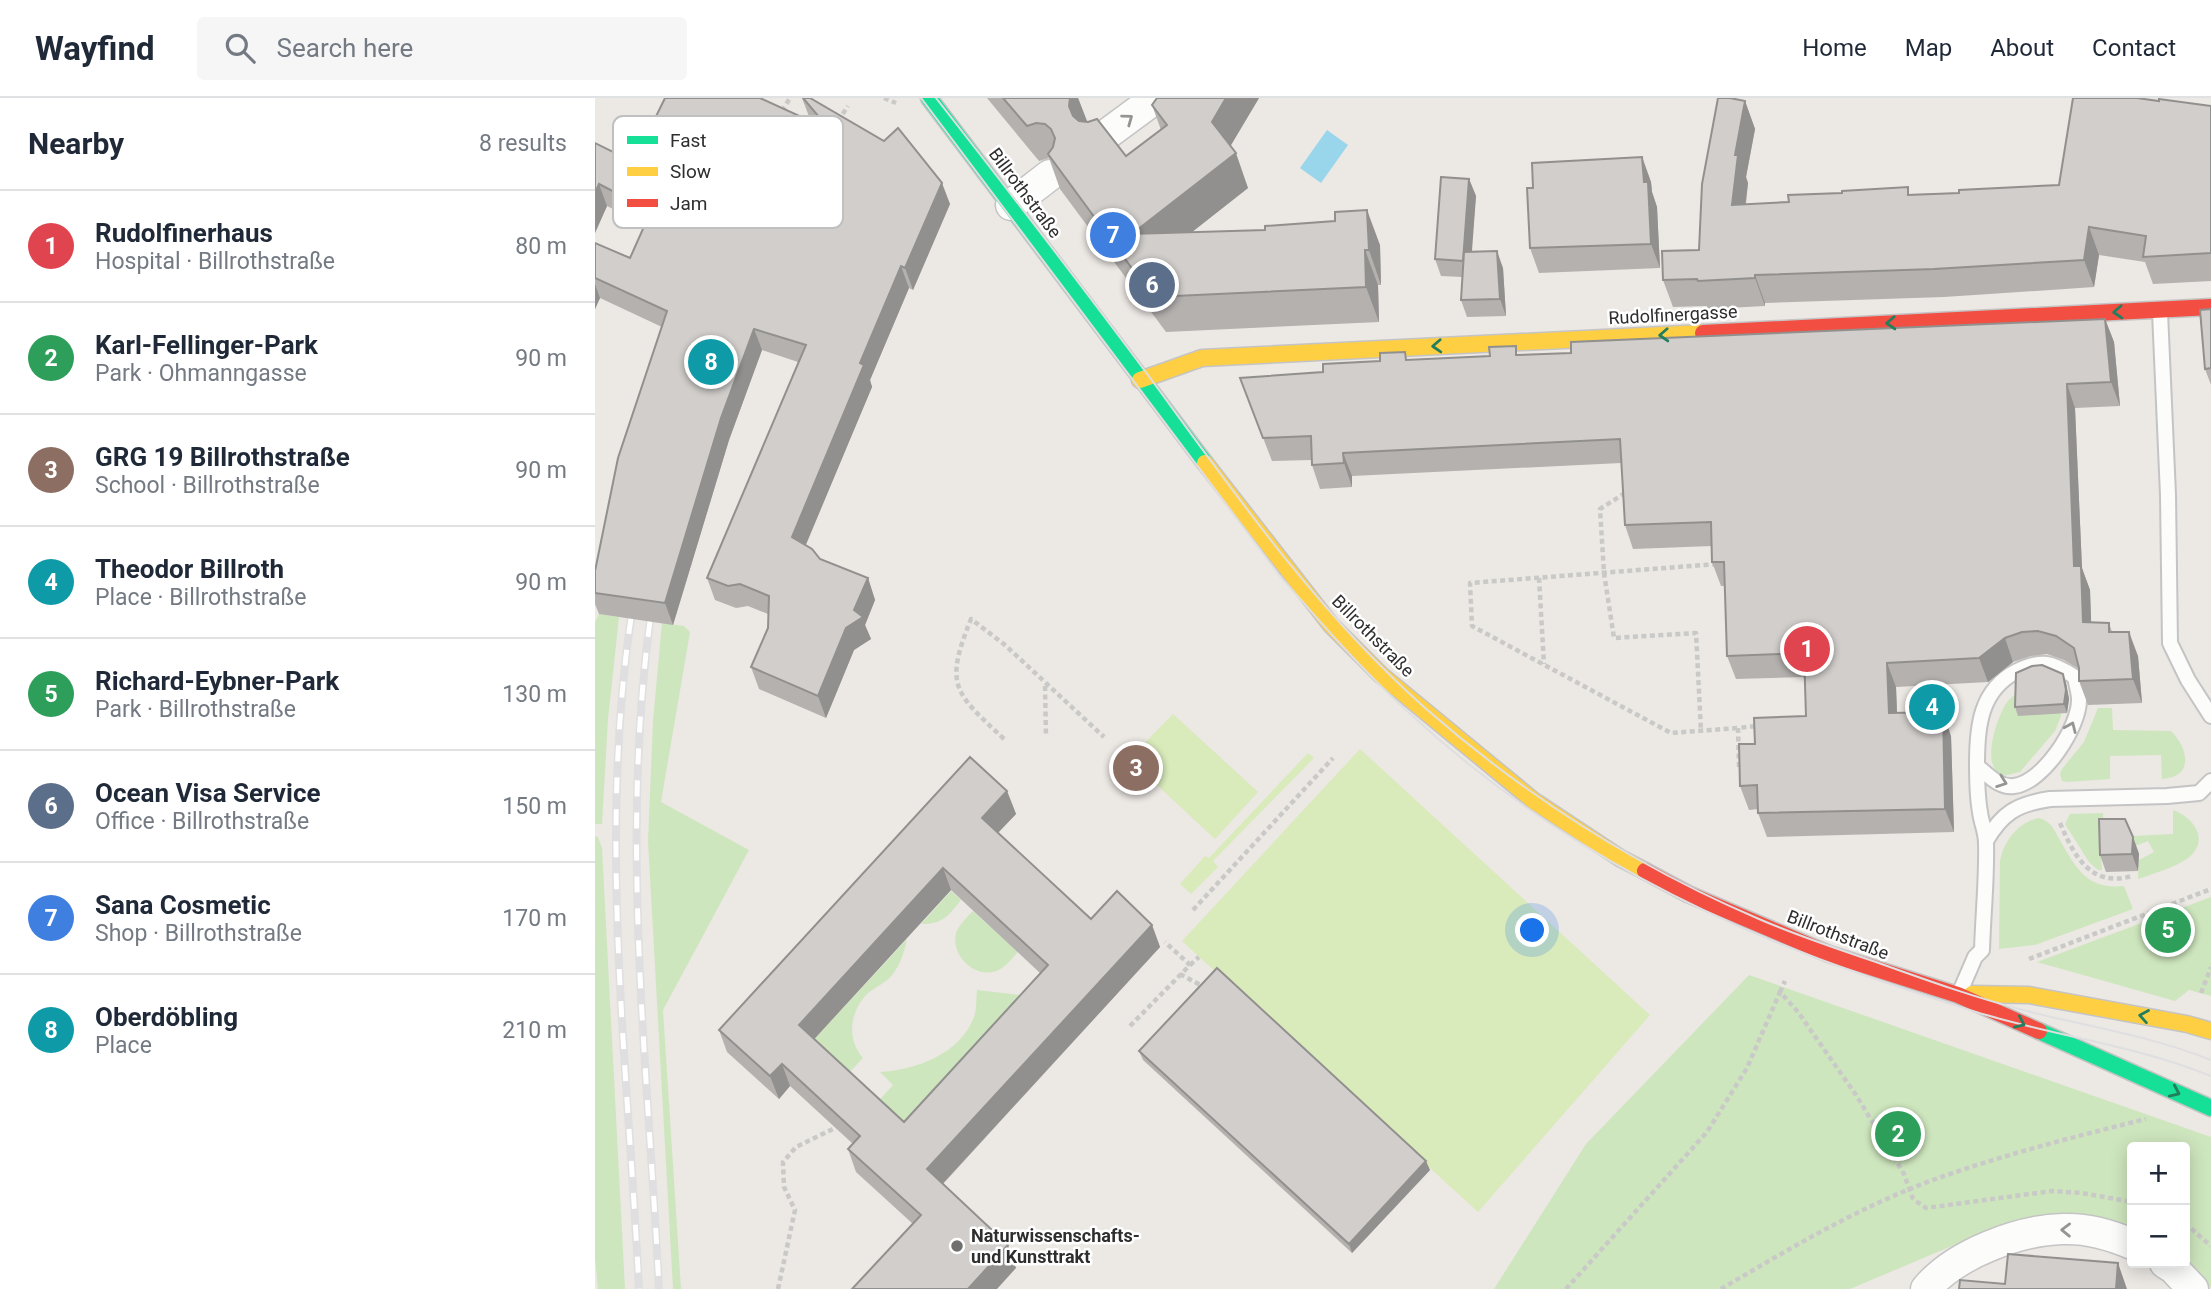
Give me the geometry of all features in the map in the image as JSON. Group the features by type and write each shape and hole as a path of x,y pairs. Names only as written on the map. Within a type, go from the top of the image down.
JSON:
{"main road":[{"name":"Billrothstraße","path":"929,98 1140,380 1331,625 1381,676 1534,801 1620,858 1699,899 1829,954 1958,995 2211,1108"},
{"name":"Rudolfinergasse","path":"1140,380 1202,358 2211,307"},
{"name":"Billrothstraße","path":"1958,995 2029,995 2187,1024 2211,1031"}],"street":[{"path":"1099,140 1156,98"},
{"path":"1011,205 1050,175"},
{"path":"1923,1288 1958,1262 1986,1247 2039,1231 2065,1228 2109,1235 2127,1242"},
{"path":"2173,1268 2193,1289"}],"lane":[{"path":"2159,310 2168,495 2170,643 2188,680 2211,716"},
{"path":"1958,995 1975,957 1982,950 1986,841 1979,810 1977,766 1977,732 1983,707 1995,687 2033,663 2055,664 2075,677 2079,699 2074,723 2060,750 2031,780 2013,787 1995,782 1977,766"},
{"path":"2031,780 2033,802"},
{"path":"1986,841 1996,824 2013,809 2033,802 2199,793 2211,781"}],"path":[{"path":"780,116 790,98"},
{"path":"842,116 848,106"},
{"path":"1628,491 1600,509 1604,573 1614,638 1696,633 1701,731"},
{"path":"1720,563 1470,583 1472,626 1671,733 1760,725"},
{"path":"1539,578 1543,664"},
{"path":"1003,739 965,702 957,684 959,653 971,619 1005,645 1104,737"},
{"path":"1045,685 1046,737"},
{"path":"1738,728 1739,767"},
{"path":"1193,910 1333,758"},
{"path":"2050,799 2065,834 2084,865 2093,874 2119,880 2132,876"},
{"path":"2024,960 2211,889"},
{"path":"1165,942 1190,965"},
{"path":"1130,1026 1199,957"},
{"path":"2197,1005 2211,967"},
{"path":"1180,974 1207,989"},
{"path":"1566,1289 1707,1132 1747,1068 1785,981"},
{"path":"1780,992 1798,1012 1856,1095 1904,1174 1913,1199 1926,1208 2052,1191 2127,1201"},
{"path":"1721,1289 1819,1231 1949,1174 2083,1134 2151,1118"},
{"path":"778,1289 795,1210 784,1187 783,1163 796,1147 835,1128"},
{"path":"2190,1227 2211,1246"}],"green space":[{"path":"599,614 619,617 608,719 602,824 595,824 595,622"},
{"path":"662,623 684,626 690,632 661,802 749,850 663,1010 681,1289 673,1289 648,841 653,721"},
{"path":"2027,688 2060,702 2061,716 2055,731 2020,772 2003,776 1996,771 1992,763 1994,732 2007,702"},
{"path":"2098,708 2112,708 2113,730 2171,731 2184,753 2184,767 2180,773 2162,779 2161,755 2110,756 2110,779 2062,781 2062,769 2084,742"},
{"path":"1173,714 1258,792 1215,839 1129,759"},
{"path":"1360,749 1650,1015 1478,1212 1182,941"},
{"path":"1308,753 1314,758 1213,861 1218,867 1191,894 1180,884 1205,856 1209,858"},
{"path":"2173,810 2190,820 2195,827 2199,842 2196,850 2180,863 2138,879 2139,860 2154,852 2148,841 2135,846 2131,836 2173,834"},
{"path":"2103,813 2104,834 2100,835 2102,870 2098,870 2089,862 2065,824 2070,814"},
{"path":"2039,818 2051,825 2070,858 2083,874 2100,884 2124,886 2133,909 2035,945 1999,949 2002,854 2018,828"},
{"path":"595,836 602,848 625,1289 598,1289 595,1259"},
{"path":"951,891 961,900 952,911 940,921 921,924"},
{"path":"2211,897 2211,996 2189,990 2175,1001 2037,962"},
{"path":"973,911 1018,952 1004,966 993,972 976,970 969,966 962,959 955,942 961,924"},
{"path":"907,939 893,974 867,994 857,1009 852,1034 863,1058 842,1080 807,1047"},
{"path":"1749,975 2211,1137 2211,1288 2190,1266 2190,1142 2127,1142 2127,1228 2053,1215 2023,1219 1992,1229 1850,1289 1494,1289 1586,1144"},
{"path":"977,990 1047,998 912,1144 872,1108 893,1085 880,1072 908,1068 948,1050 967,1030 974,1017"}],"water":[{"path":"1327,130 1348,145 1321,183 1300,168"}],"building":[{"path":"665,98 760,98 799,116 656,116"},
{"path":"803,98 810,98 841,116 818,116"},
{"path":"1003,98 1070,98 1069,106 1073,116 1079,121 1097,119 1126,156 1167,125 1152,105 1157,98 1226,98 1212,122 1236,153 1132,234 1265,230 1265,226 1335,221 1335,212 1367,210 1369,250 1365,250 1366,287 1153,297 1048,154 1055,138 1051,129 1045,124 1027,126"},
{"path":"1718,98 1745,101 1735,155 1738,155 1732,205 1789,202 1788,195 1842,191 1908,187 1908,195 2059,185 2073,98 2159,99 2211,106 2211,253 2143,257 2146,236 2089,227 2084,260 1934,269 1755,275 1755,278 1698,281 1663,280 1662,251 1699,250 1702,184"},
{"path":"843,117 884,141 898,128 942,183 905,268 901,266 860,363 864,365 792,537 812,549 820,559 868,578 854,610 863,617 846,628 818,696 751,667 768,628 769,596 740,584 728,586 707,578 806,345 754,329 721,418 665,603 595,593 595,571 618,458 667,311 595,278 595,243 630,258 643,228 843,228"},
{"path":"595,143 613,152 613,191 599,184 595,193"},
{"path":"1642,157 1644,182 1648,182 1651,244 1530,248 1527,188 1533,188 1532,163"},
{"path":"1441,177 1469,179 1463,261 1435,259"},
{"path":"1497,251 1500,299 1461,300 1464,252"},
{"path":"2211,309 2211,368 2205,369 2200,310"},
{"path":"2105,319 2111,382 2067,384 2074,566 2081,566 2083,622 2109,623 2109,632 2129,632 2133,679 2079,681 2074,648 2056,636 2038,631 2022,632 2005,638 1979,658 1887,663 1889,713 1943,712 1945,809 1758,813 1757,785 1740,786 1739,744 1755,744 1754,718 1806,716 1804,653 1727,656 1724,562 1712,562 1711,522 1625,525 1620,439 1343,453 1344,463 1312,465 1311,436 1263,438 1240,378 1323,372 1323,364 1380,361 1380,353 1405,352 1406,360 1490,356 1489,347 1516,346 1516,355 1571,353 1571,342"},
{"path":"2042,665 2063,674 2066,690 2064,704 2015,707 2016,673"},
{"path":"970,757 1007,791 982,818 1091,919 1117,891 1152,925 927,1169 1008,1245 968,1289 852,1289 921,1215 848,1149 860,1136 782,1064 770,1076 719,1030","holes":["943,868 1048,965 904,1122 799,1025"]},
{"path":"2099,819 2125,819 2133,837 2132,854 2100,855"},
{"path":"1217,968 1426,1161 1349,1244 1139,1051"},
{"path":"2008,1254 2118,1263 2116,1289 1959,1289 1960,1280 2005,1284"}],"tram line":[{"path":"921,98 1280,576 1389,694 1489,780 1578,842 1625,869 1673,895 1771,940 1847,969 1976,1012 2124,1048 2211,1076"},
{"path":"936,98 1096,305 1244,506 1312,590 1385,670 1424,707 1501,770 1626,852 1714,899 1774,925 1989,1000 2143,1038 2211,1060"}],"railway":[{"path":"631,618 621,701 616,869 618,953 639,1289"},
{"path":"650,621 641,704 637,871 643,1039 659,1289"}],"traffic: fast":[{"path":"929,98 1205,463"},
{"path":"2039,1031 2211,1108"}],"traffic: slow":[{"path":"1140,380 1202,358 1703,333"},
{"path":"1205,463 1331,625 1381,675 1534,801 1620,858 1645,871"},
{"path":"1972,994 2029,995 2187,1024 2211,1031"}],"traffic: jam":[{"path":"1703,333 2211,307"},
{"path":"1645,871 1688,894 1829,954 1958,995 2039,1031"}],"place":[{"name":"Sana Cosmetic","path":"1113,235"},
{"name":"Ocean Visa Service","path":"1152,285"},
{"name":"Oberdöbling","path":"711,362"},
{"name":"Rudolfinerhaus","path":"1807,649"},
{"name":"Theodor Billroth","path":"1932,707"},
{"name":"GRG 19 Billrothstraße","path":"1136,768"},
{"name":"Richard-Eybner-Park","path":"2168,930"},
{"name":"Karl-Fellinger-Park","path":"1898,1134"},
{"name":"Naturwissenschafts- und Kunsttrakt","path":"957,1246"}]}
